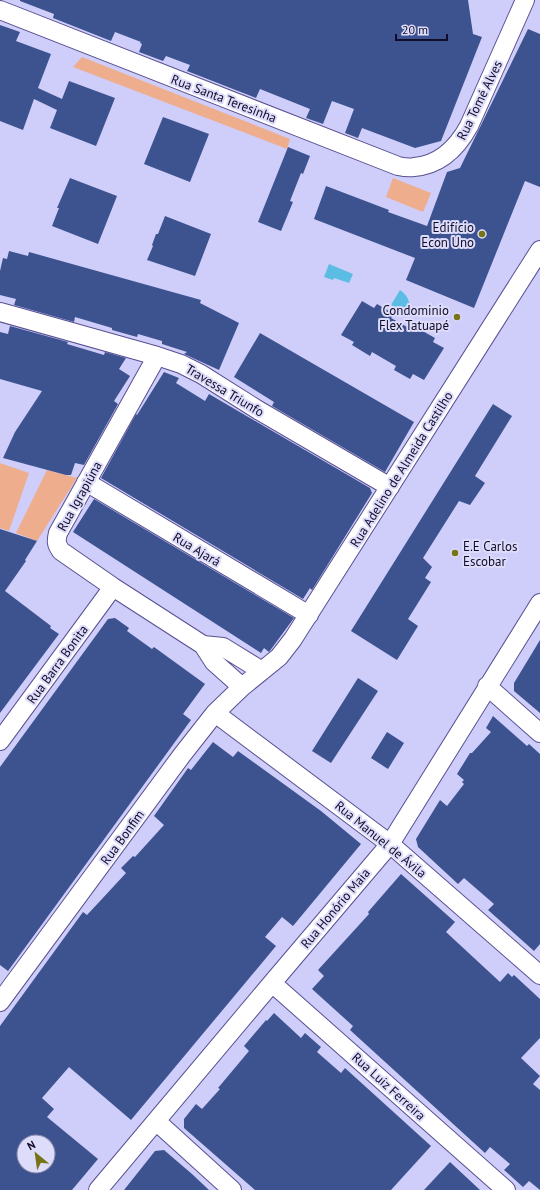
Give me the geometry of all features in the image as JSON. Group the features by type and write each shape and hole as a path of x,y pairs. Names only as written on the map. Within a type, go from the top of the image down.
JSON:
{"street":[{"name":"Rua Tomé Alves","path":"449,153 461,140 469,126 525,0"},
{"name":"Rua Santa Teresinha","path":"0,10 398,166 413,168 429,164 449,153"},
{"name":"Rua Adelino de Almeida Castilho","path":"252,679 279,657 294,639 540,250"},
{"name":"Travessa Triunfo","path":"0,312 182,364 390,487"},
{"name":"Rua Igrapiúna","path":"157,356 58,533 56,541 57,546 61,551 114,587 203,645 214,662 252,679"},
{"name":"Rua Ajará","path":"86,482 309,615"},
{"name":"Rua Barra Bonita","path":"0,741 114,587"},
{"name":"Rua Honório Maia","path":"98,1190 390,844 540,604"},
{"name":"Rua Igrapiúna","path":"203,645 222,647 252,679"},
{"name":"Rua Bonfim","path":"0,1002 177,762 215,713 252,679"},
{"path":"488,686 540,733"},
{"name":"Rua Manuel de Ávila","path":"215,713 390,844 540,975"},
{"name":"Rua Luiz Ferreira","path":"272,983 506,1190"},
{"path":"156,1121 232,1190"}],"shaded area":[{"path":"82,57 290,139 287,149 73,67"},
{"path":"393,178 431,193 423,212 386,197"},
{"path":"0,463 29,473 9,531 0,528"},
{"path":"47,470 77,478 37,541 16,533"}],"water":[{"path":"329,264 353,274 349,283 334,278 333,280 324,277"},
{"path":"400,290 407,298 410,308 402,309 391,305"}],"building":[{"path":"20,0 468,0 473,34 482,37 441,141 415,148 362,128 358,138 345,133 354,109 332,101 323,124 306,118 310,109 260,89 256,98 187,71 190,65 166,56 163,61 139,52 142,44 140,43 141,42 115,32 111,41 53,18 54,14"},
{"path":"0,25 20,32 16,41 51,54 38,88 62,99 69,81 115,98 96,146 50,128 57,110 34,99 23,130 0,121"},
{"path":"528,29 540,34 540,187 525,181 474,308 406,280 415,258 314,219 326,186 389,210 388,212 427,226 447,172 460,168"},
{"path":"163,117 209,134 190,182 144,164"},
{"path":"288,147 310,156 303,174 301,173 290,201 293,202 281,231 258,222"},
{"path":"70,178 117,196 98,244 52,226 59,208 57,208"},
{"path":"165,216 211,234 195,276 147,260 156,234 158,234"},
{"path":"9,251 28,256 29,252 201,300 200,303 239,323 219,370 184,354 187,352 162,344 162,341 138,334 137,337 75,317 74,322 14,305 16,299 0,295 0,271 3,258 7,259"},
{"path":"362,301 374,308 377,304 394,314 391,318 416,332 419,329 435,338 433,342 444,348 424,380 413,374 410,379 394,370 396,366 372,352 370,356 352,345 354,342 341,335"},
{"path":"10,326 68,342 67,344 104,355 105,352 126,358 119,369 130,376 114,401 118,404 84,465 75,463 71,475 66,475 3,458 15,432 42,391 0,379 0,332 8,334"},
{"path":"260,333 414,422 385,472 272,406 274,402 234,377"},
{"path":"164,372 179,378 176,383 205,401 209,394 370,488 372,493 312,590 310,588 303,599 101,478 136,414 137,415"},
{"path":"493,404 512,416 475,476 485,483 470,505 459,501 423,558 432,567 425,578 431,582 408,619 418,626 397,660 351,631"},
{"path":"94,499 294,618 269,652 264,648 261,653 73,532"},
{"path":"0,529 37,541 25,560 26,561 5,591 51,626 50,628 59,634 0,713"},
{"path":"115,618 129,628 127,631 152,649 154,647 205,684 183,714 191,720 8,971 0,965 0,767 108,619"},
{"path":"540,640 540,713 514,691 514,683"},
{"path":"358,678 378,691 331,763 312,751"},
{"path":"493,716 527,746 529,744 540,754 540,944 534,951 488,910 494,904 464,878 458,884 418,847 416,839 440,800 447,806 464,784 462,782 464,780 457,774 470,753 472,753 491,732 486,728"},
{"path":"387,732 404,743 388,769 371,758"},
{"path":"213,742 233,757 238,751 321,811 361,844 293,926 282,917 265,937 276,946 131,1120 69,1067 42,1098 54,1109 47,1117 98,1159 72,1190 0,1190 0,1026 83,912 87,915 101,900 126,873 121,868 133,856 135,857 164,825 154,816 188,768 191,770"},
{"path":"401,874 455,922 446,932 500,982 508,973 512,977 514,975 540,999 540,1038 521,1058 540,1076 533,1084 540,1090 540,1190 529,1181 523,1187 504,1170 510,1164 490,1147 485,1153 350,1030 353,1026 312,989 324,976 318,970 369,914 368,912"},
{"path":"274,1013 301,1038 305,1033 321,1047 317,1052 341,1073 345,1068 431,1146 391,1190 255,1190 184,1128 184,1119 196,1104 202,1109 220,1089 218,1088 249,1051 244,1046 266,1020 267,1021"},
{"path":"164,1150 209,1190 124,1190 155,1151"},
{"path":"450,1162 480,1190 424,1190"}],"place":[{"name":"Edifício Econ Uno","path":"482,234"},
{"name":"Condominio Flex Tatuapé","path":"457,317"},
{"name":"E.E Carlos Escobar","path":"455,553"}]}
